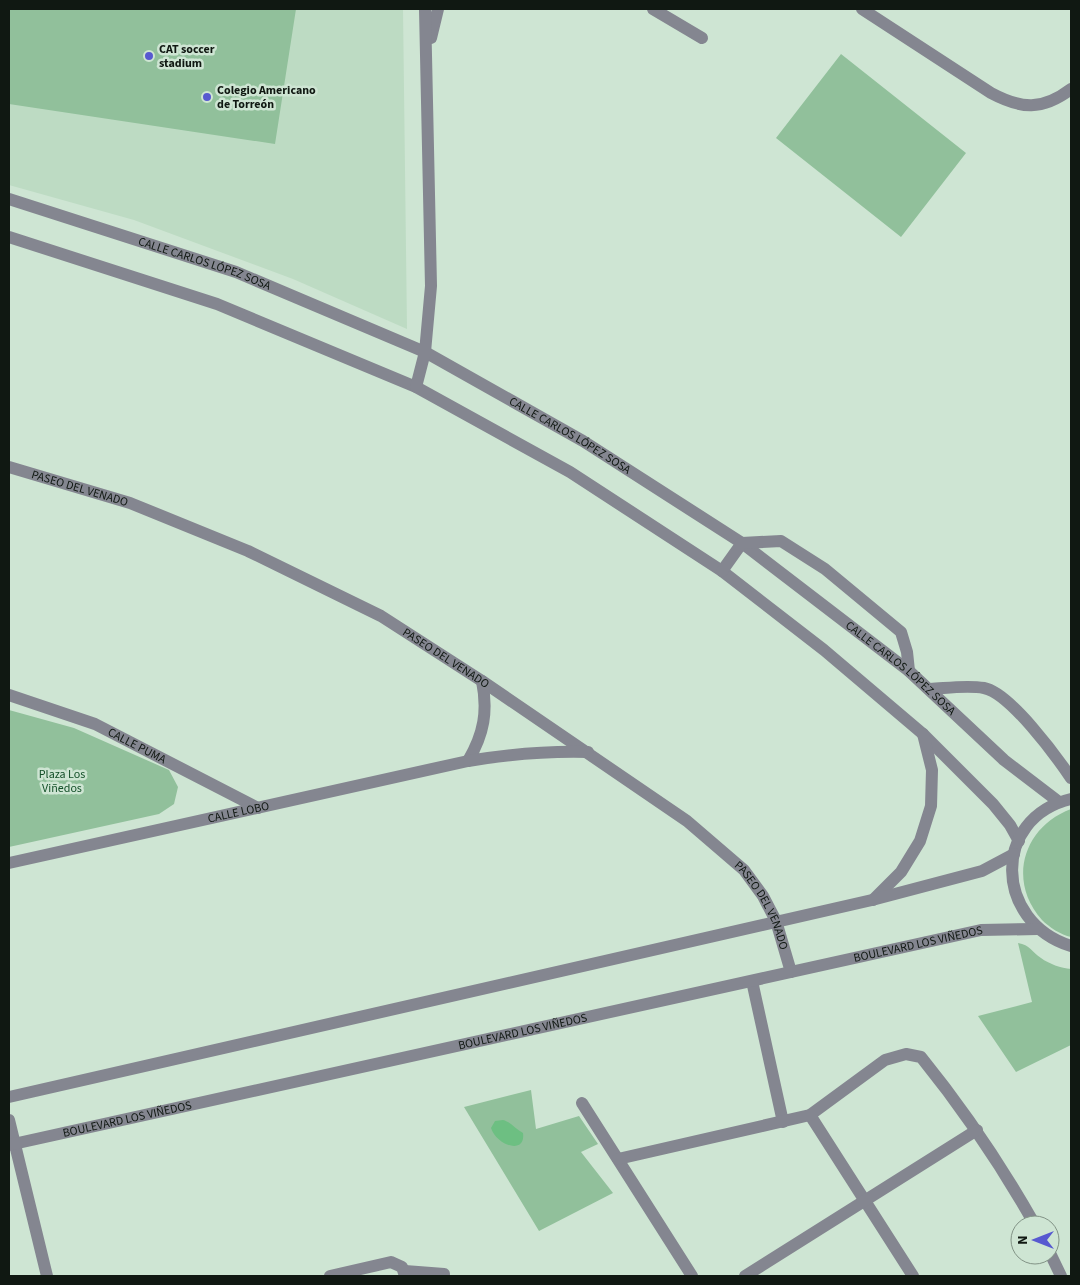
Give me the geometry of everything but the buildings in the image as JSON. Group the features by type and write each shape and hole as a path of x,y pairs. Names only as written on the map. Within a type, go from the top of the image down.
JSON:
{"street":[{"path":"416,387 425,352 432,286 426,9"},
{"path":"428,47 438,9"},
{"path":"653,9 702,38"},
{"path":"862,9 990,93 1010,103 1035,107 1061,97 1071,89"},
{"name":"CALLE CARLOS LÓPEZ SOSA","path":"9,199 236,272 425,352 583,441 742,543 909,670 1004,760 1065,801"},
{"path":"9,237 217,304 416,387 570,472 722,571 824,650 923,734 993,804 1010,824 1019,841"},
{"name":"PASEO DEL VENADO","path":"9,467 130,503 248,551 381,616 482,681 687,821 744,870 763,896 776,921 791,972"},
{"path":"722,571 742,543 781,541 825,569 901,632 907,652 909,670"},
{"path":"468,761 479,742 485,722 486,701 482,681"},
{"path":"930,689 986,688 999,694 1056,756 1071,778"},
{"name":"CALLE PUMA","path":"9,695 95,724 258,808"},
{"path":"872,900 901,872 920,841 931,806 932,770 923,734"},
{"name":"CALLE LOBO","path":"9,863 468,761 513,753 546,751 588,752"},
{"path":"1065,801 1035,818 1019,841 1014,854 1014,887 1026,917 1037,929 1056,941 1071,946"},
{"path":"9,1097 872,900 982,871 1014,854"},
{"name":"BOULEVARD LOS VIÑEDOS","path":"12,1144 981,930 1037,929"},
{"path":"752,981 783,1122"},
{"path":"618,1159 810,1115 885,1060 906,1054 921,1056 977,1130 1029,1215"},
{"path":"582,1103 692,1276"},
{"path":"810,1115 913,1276"},
{"path":"9,1120 12,1144 47,1276"},
{"path":"746,1276 977,1130"},
{"path":"330,1276 391,1262 399,1263 405,1274 444,1274"}],"shaded area":[{"name":"Colegio Americano de Torreón","path":"9,9 403,9 407,329 293,279 134,220 9,185"},
{"path":"503,1120 523,1133 523,1140 520,1144 516,1146 510,1145 494,1134 491,1128 495,1121"}],"green space":[{"name":"CAT soccer stadium","path":"9,9 296,9 275,144 9,104"},
{"path":"841,54 966,153 901,237 776,138"},
{"name":"Plaza Los Viñedos","path":"9,710 74,728 169,770 178,787 174,804 159,814 9,847"},
{"path":"1071,809 1071,937 1055,930 1042,920 1031,905 1025,889 1023,872 1025,857 1041,828 1055,817"},
{"path":"1018,943 1028,947 1048,962 1059,967 1071,969 1071,1045 1016,1072 978,1016 1032,1002"},
{"path":"531,1090 536,1129 579,1116 598,1144 581,1152 613,1193 539,1231 464,1107"}],"place":[{"name":"CAT soccer stadium","path":"149,56"},
{"name":"Colegio Americano de Torreón","path":"207,97"}]}
